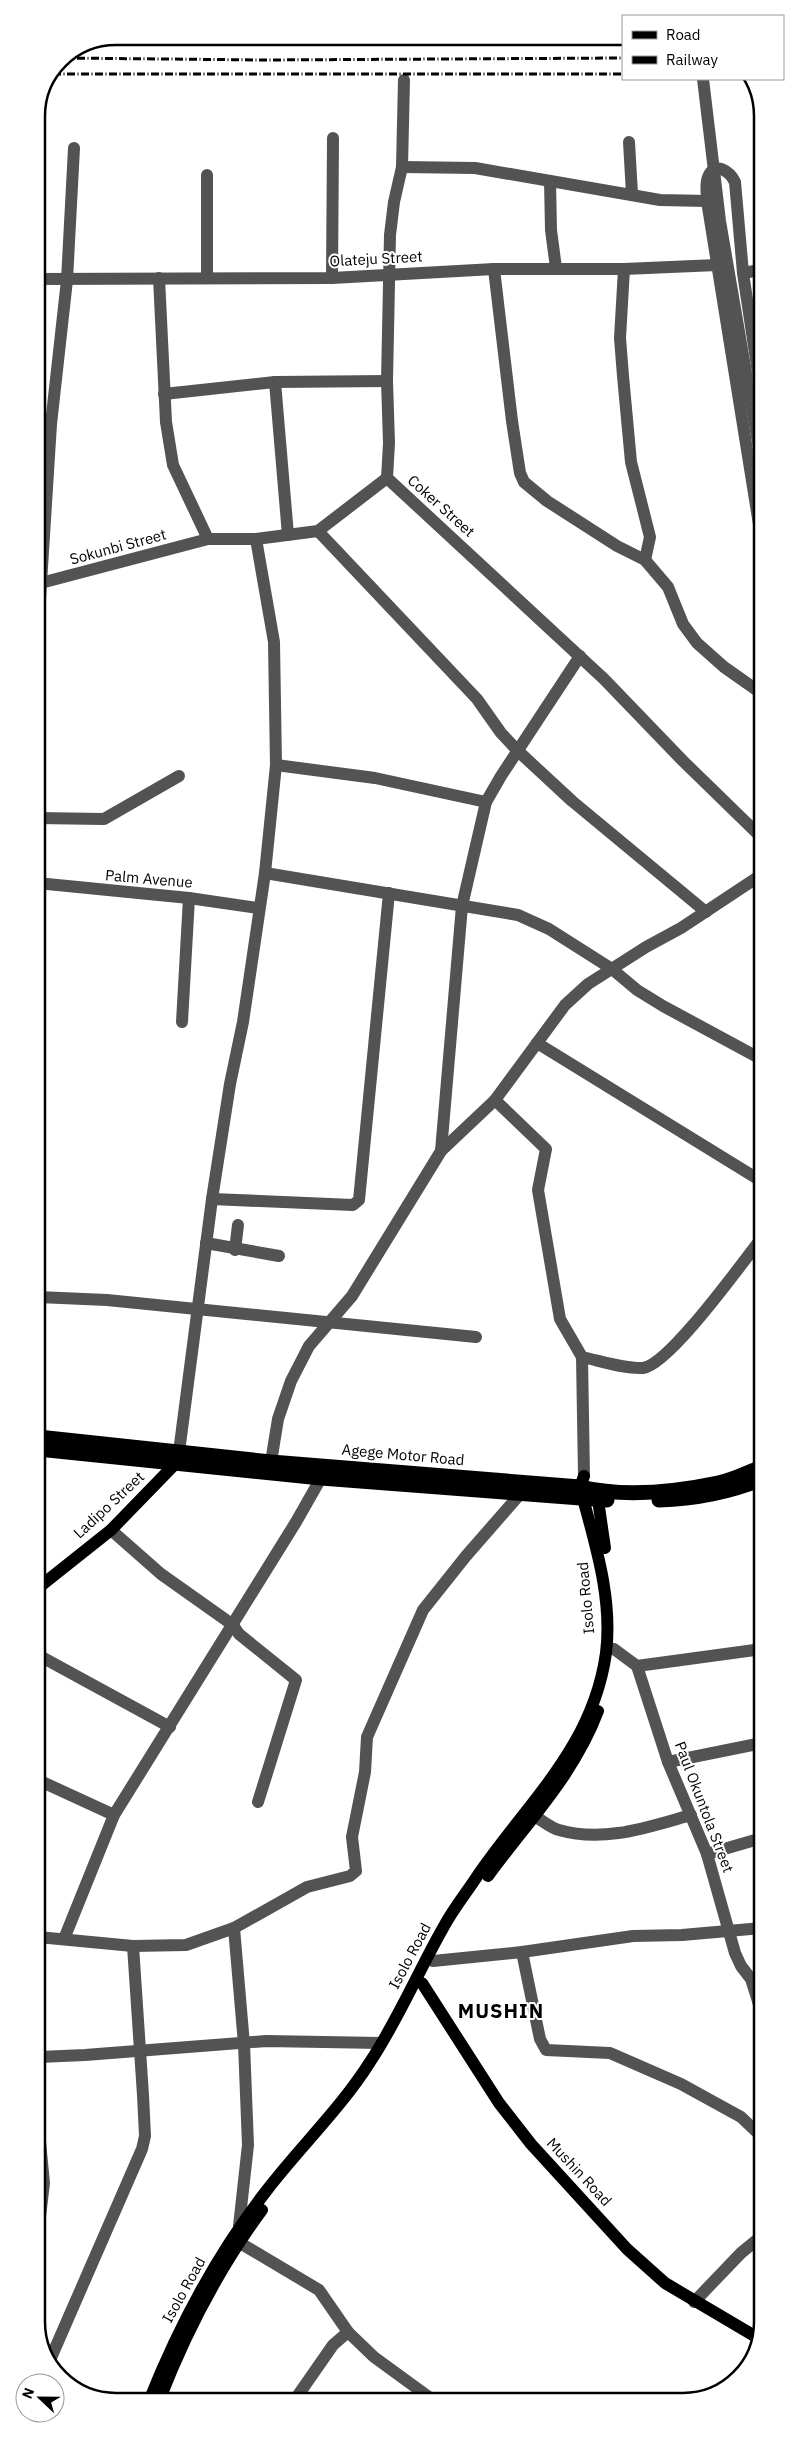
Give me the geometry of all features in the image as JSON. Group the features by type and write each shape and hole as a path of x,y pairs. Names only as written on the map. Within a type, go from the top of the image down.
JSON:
{"highway":[{"name":"Agege Motor Road","path":"45,1438 321,1478 520,1494 588,1490 637,1492 681,1489 720,1483 754,1470"},
{"name":"Agege Motor Road","path":"45,1449 271,1462 686,1500 754,1482"}],"main road":[{"name":"Ladipo Street","path":"45,1582 111,1530 178,1457"},
{"name":"Isolo Road","path":"162,2393 200,2310 240,2242 270,2199 368,2078 433,1961 474,1896 536,1817 569,1771 592,1728 603,1695 614,1649 613,1606 588,1490"},
{"name":"Isolo Road","path":"160,2393 166,2360 192,2304 239,2226 292,2157 355,2083 382,2043 444,1925 482,1870 551,1780 575,1743 592,1705 606,1651 605,1600 588,1490"},
{"name":"Mushin Road","path":"422,1983 499,2103 530,2144 627,2249 665,2283 694,2302 753,2335"}],"street":[{"name":"Coker Street","path":"404,80 402,167 392,219 389,276 387,380 389,443 386,478 580,656 754,830"},
{"path":"703,80 720,221 754,424"},
{"path":"332,278 333,138"},
{"path":"629,142 632,194"},
{"path":"45,491 50,424 67,280 74,148"},
{"path":"402,167 475,168 660,200 707,201"},
{"path":"754,342 743,273 735,182 731,173 725,169 718,169 710,173 707,179 707,201 754,494"},
{"path":"207,175 207,278"},
{"path":"550,181 551,230 556,268"},
{"name":"Olateju Street","path":"45,280 332,278 389,276 494,268 624,269 717,265"},
{"path":"494,268 512,422 520,473 524,482 547,501 617,546 645,560 668,586 684,624 697,643 724,667 754,688"},
{"path":"624,269 620,308 622,366 631,462 650,537 645,560"},
{"path":"743,273 754,271"},
{"path":"159,278 166,422 173,465 208,540"},
{"path":"164,394 275,382 387,380"},
{"path":"275,382 288,534"},
{"path":"45,424 50,424"},
{"path":"386,478 318,531 477,699 501,733 518,751 572,801 706,912"},
{"name":"Sokunbi Street","path":"45,582 208,540 256,539 318,531"},
{"path":"178,1457 212,1199 230,1084 244,1012 258,908 265,873 276,765 274,642 256,539"},
{"path":"441,1151 462,906 486,802 580,656"},
{"path":"276,765 375,778 486,802"},
{"path":"45,818 104,819 179,776"},
{"path":"265,873 462,906 505,911 518,915 549,929 612,969 637,990 663,1006 754,1055"},
{"path":"271,1462 278,1419 291,1381 309,1346 352,1296 441,1151 496,1100 565,1006 588,984 706,912 754,880"},
{"name":"Palm Avenue","path":"45,884 189,898 258,908"},
{"path":"212,1199 354,1205 359,1200 384,966 389,893"},
{"path":"182,1022 189,898"},
{"path":"537,1043 754,1177"},
{"path":"496,1100 546,1148 538,1190 560,1320 582,1357 588,1490"},
{"path":"235,1250 238,1225"},
{"path":"206,1244 280,1256"},
{"path":"582,1357 644,1368 659,1360 706,1309 754,1249"},
{"path":"45,1297 107,1300 476,1337"},
{"path":"64,1939 114,1815 170,1727 321,1478"},
{"path":"45,1938 133,1946 186,1944 234,1928 307,1887 350,1876 356,1871 352,1837 365,1772 367,1737 423,1610 466,1556 520,1494"},
{"path":"111,1530 161,1574 233,1624 239,1634 296,1680 258,1802"},
{"path":"614,1649 637,1666 754,1650"},
{"path":"45,1659 170,1727"},
{"name":"Paul Okuntola Street","path":"637,1666 668,1762 707,1854 741,1966 754,1978"},
{"path":"668,1762 754,1745"},
{"path":"45,1783 114,1815"},
{"path":"536,1817 558,1830 591,1835 628,1833 691,1816"},
{"path":"707,1854 754,1840"},
{"path":"234,1928 244,2044 248,2145 239,2226"},
{"path":"433,1961 522,1952 633,1936 754,1929"},
{"path":"53,2354 142,2149 144,2136 141,2049 135,1996 133,1946"},
{"path":"522,1952 540,2039 546,2050 610,2053 680,2084 741,2117 754,2130"},
{"path":"45,2057 266,2041 382,2043"},
{"path":"240,2242 319,2290 348,2332 381,2362 423,2393"},
{"path":"694,2302 741,2253 754,2242"},
{"path":"299,2393 332,2345 348,2332"}],"railway":[{"path":"76,58 264,60 622,58"},
{"path":"59,74 622,74"}],"district":[{"name":"MUSHIN","path":"501,2011"}]}
